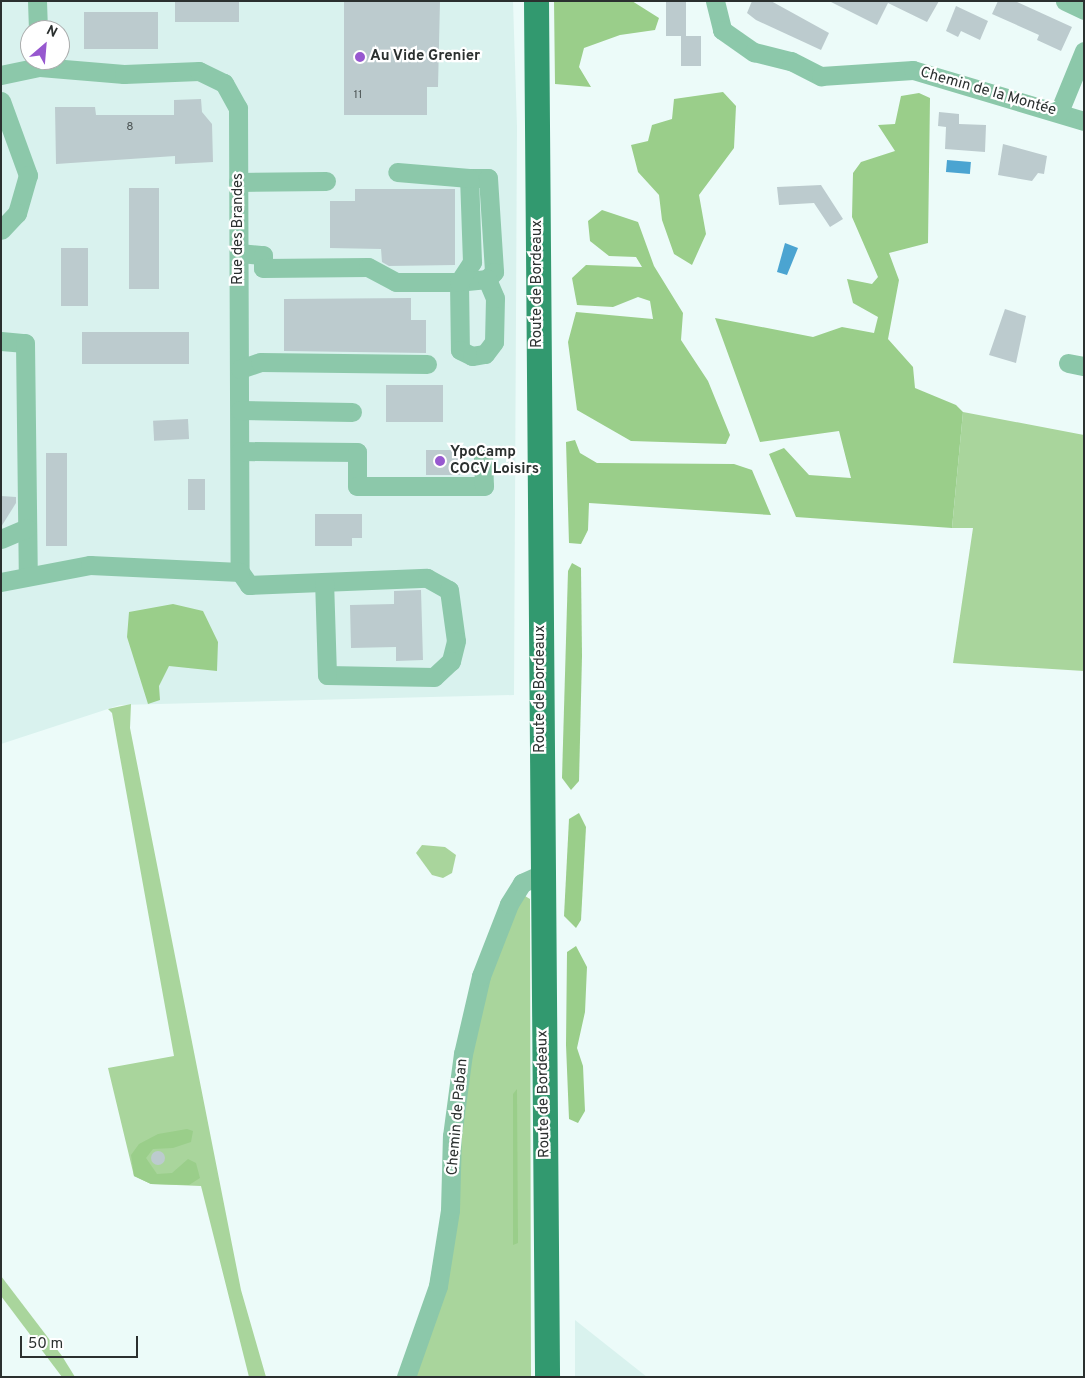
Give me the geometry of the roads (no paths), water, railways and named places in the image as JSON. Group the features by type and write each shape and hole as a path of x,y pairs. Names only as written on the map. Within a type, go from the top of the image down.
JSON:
{"main road":[{"name":"Route de Bordeaux","path":"536,1 547,1377"}],"street":[{"path":"37,1 38,20"},
{"name":"Chemin de la Montée","path":"715,1 722,30 754,52 791,61 821,76 913,70 1084,121"},
{"path":"1064,1 1084,10"},
{"path":"1059,112 1084,51"},
{"name":"Rue des Brandes","path":"70,67 115,73 199,71 224,83 238,108 240,572"},
{"name":"Rue des Brandes","path":"1,75 20,69"},
{"path":"1,101 28,175 17,213 1,230"},
{"path":"239,253 263,255 263,268 368,267 396,282 459,282 487,279 494,272 488,178 397,172"},
{"path":"469,178 472,262 459,282 460,350 472,356 485,354 494,342 495,298 487,279"},
{"path":"238,182 326,181"},
{"path":"1,341 25,343 28,575"},
{"path":"240,368 260,362 428,364"},
{"path":"240,410 352,412"},
{"path":"240,451 357,452 356,486 484,486 483,457"},
{"path":"1,539 27,528"},
{"path":"1,582 28,575 90,565 240,572 249,585 324,582 427,578 449,590 456,641 451,661 434,677 327,675 324,582"},
{"name":"Chemin de Paban","path":"406,1377 438,1286 450,1210 452,1136 463,1054 481,976 509,904 522,882 542,874"}],"water":[{"path":"947,160 971,162 970,174 946,172"},
{"path":"785,243 798,248 787,275 777,272"}],"place":[{"name":"Au Vide Grenier","path":"360,57"},
{"name":"YpoCamp COCV Loisirs","path":"440,461"}]}
